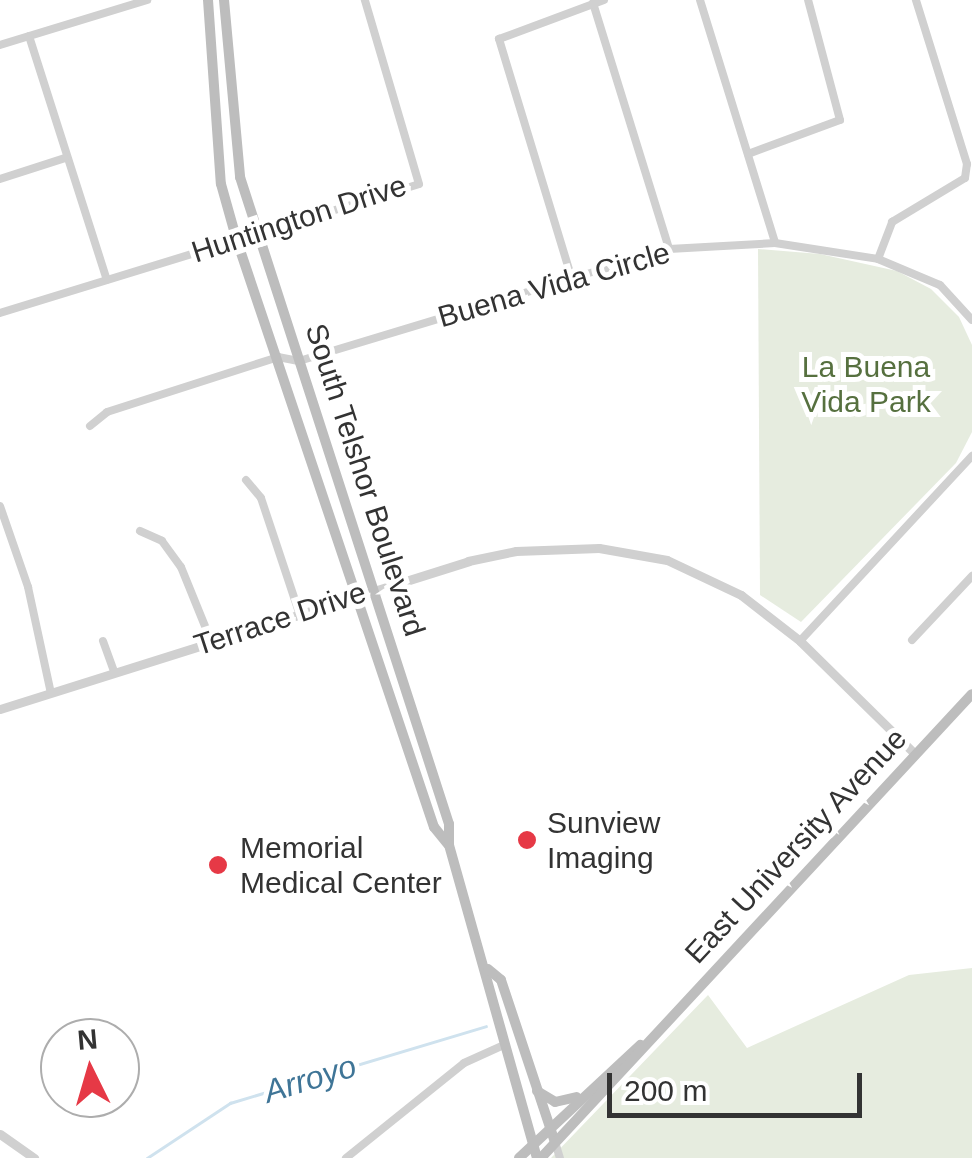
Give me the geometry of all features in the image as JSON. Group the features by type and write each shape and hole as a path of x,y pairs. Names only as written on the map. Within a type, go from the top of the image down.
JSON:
{"main road":[{"name":"South Telshor Boulevard","path":"208,0 221,184 237,241 359,593 434,827 448,845"},
{"name":"South Telshor Boulevard","path":"224,0 229,97 257,235 376,588 437,786 448,845 488,969 504,1045 539,1158"},
{"name":"East University Avenue","path":"539,1158 972,694"},
{"path":"422,790 437,786"},
{"name":"South Telshor Boulevard","path":"488,969 501,980 556,1142"},
{"name":"East University Avenue","path":"519,1158 656,1032"},
{"path":"537,1090 555,1102 582,1096"}],"street":[{"path":"0,45 147,0"},
{"name":"Huntington Drive","path":"0,313 420,184 365,0"},
{"path":"571,276 498,39 604,0"},
{"path":"700,0 776,243"},
{"path":"748,154 840,120 808,0"},
{"path":"878,259 892,222 965,178 967,164 916,0"},
{"path":"593,3 669,249"},
{"path":"29,36 107,280"},
{"path":"0,178 65,158"},
{"name":"Buena Vida Circle","path":"299,361 669,249 776,243 878,259 940,286 972,320"},
{"path":"90,426 106,412 278,357 299,361"},
{"path":"800,641 972,456"},
{"path":"246,480 260,498 299,612"},
{"path":"0,506 28,587 51,693"},
{"path":"140,531 162,541 181,567 211,641"},
{"name":"Terrace Drive","path":"0,709 359,593 502,553 599,548 673,563 741,596 800,641 914,753"},
{"path":"912,640 972,576"},
{"path":"103,641 114,672"},
{"path":"346,1158 464,1063 504,1045"},
{"path":"0,1134 34,1158"},
{"name":"South Telshor Boulevard","path":"556,1142 560,1158"}],"green space":[{"name":"La Buena Vida Park","path":"758,249 820,254 897,271 931,289 959,317 972,345 972,432 956,463 801,622 760,595"},
{"path":"972,968 972,1158 551,1158 708,995 747,1048 909,975"}],"waterway":[{"name":"Arroyo","path":"147,1158 230,1103 486,1026"}],"place":[{"name":"Sunview Imaging","path":"527,840"},
{"name":"Memorial Medical Center","path":"218,865"}]}
